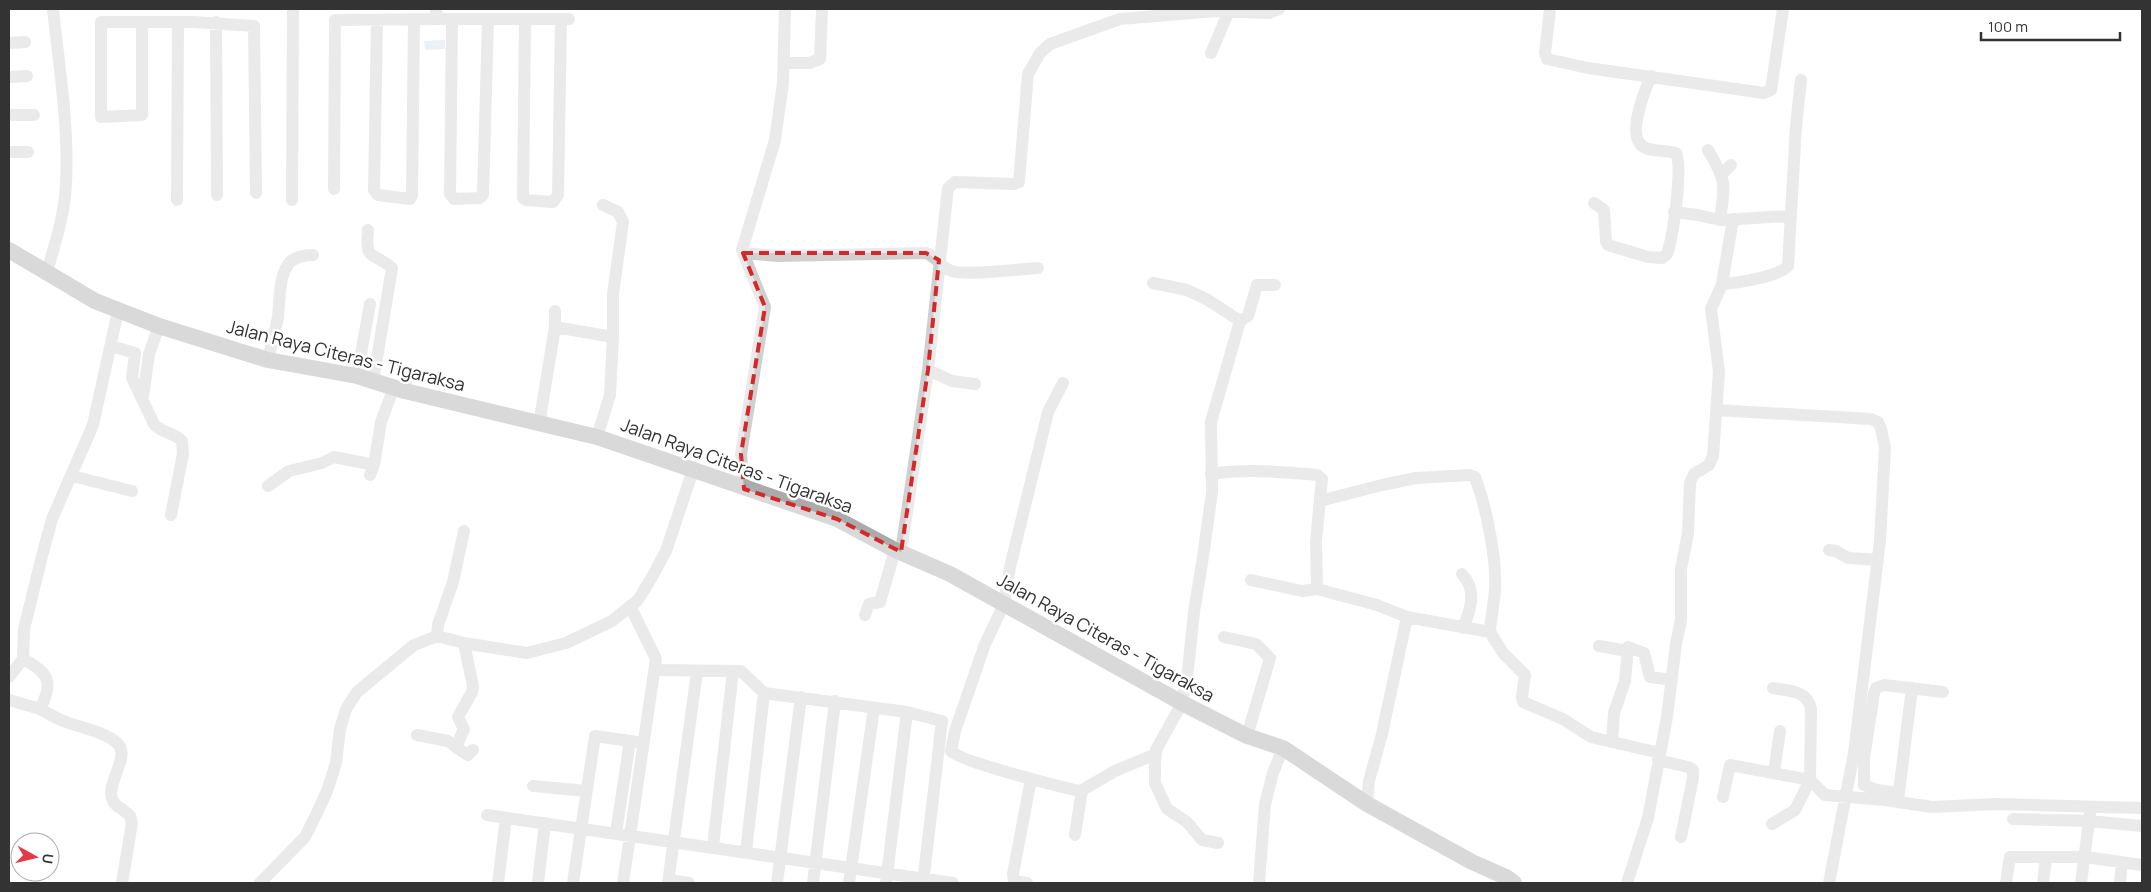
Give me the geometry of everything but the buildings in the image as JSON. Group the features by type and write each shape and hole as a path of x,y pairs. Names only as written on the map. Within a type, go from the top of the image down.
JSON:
{"main road":[{"name":"Jalan Raya Citeras - Tigaraksa","path":"9,250 94,301 159,326 268,360 357,376 399,389 597,437 837,519 898,551 950,574 1182,704 1247,736 1283,748 1367,804 1507,881"}],"street":[{"path":"47,272 61,226 66,184 66,144 53,9"},
{"path":"292,200 293,9"},
{"path":"744,488 741,454 764,307 743,253 775,140 784,83 784,9"},
{"path":"784,63 809,63 820,58 822,9"},
{"path":"866,615 869,604 880,602 898,551 928,370 947,192 950,185 955,182 1014,184 1020,180 1028,74 1040,53 1050,44 1120,19 1229,11 1269,13 1279,9"},
{"path":"1550,9 1545,56 1547,59 1588,68 1768,93 1771,90 1783,9"},
{"path":"1210,53 1229,11"},
{"path":"334,190 335,20 414,20 437,14 452,20 488,19 525,19 565,19 558,195 553,202 526,200 523,198 525,19"},
{"path":"142,22 142,115 101,117 101,22 142,22 178,22 193,15 216,22 254,26 256,193"},
{"path":"452,20 450,194 454,199 480,198 483,195 488,19"},
{"path":"377,20 374,190 378,195 410,199 412,195 414,20"},
{"path":"177,200 178,22"},
{"path":"216,22 217,195"},
{"path":"9,43 25,42"},
{"path":"9,77 26,76"},
{"path":"1594,203 1604,210 1606,241 1608,245 1648,257 1662,258 1667,254 1674,212 1678,158 1676,153 1644,147 1640,144 1636,135 1636,119 1651,76"},
{"path":"1722,284 1742,281 1785,269 1788,264 1801,80"},
{"path":"9,115 34,115"},
{"path":"1708,150 1721,175 1725,190 1720,220"},
{"path":"9,152 28,152"},
{"path":"1721,175 1731,166"},
{"path":"597,437 610,395 613,294 623,222 618,212 604,205"},
{"path":"1674,212 1720,220 1790,216"},
{"path":"1627,883 1648,818 1672,680 1681,620 1681,569 1688,533 1690,484 1694,474 1704,469 1711,461 1717,410 1718,358 1711,309 1722,284 1733,219"},
{"path":"368,230 367,250 370,255 392,268 373,382"},
{"path":"743,253 778,256 926,253 939,260 944,268 958,273 1038,268"},
{"path":"268,360 278,318 283,276 290,262 301,256 313,255"},
{"path":"1153,283 1186,290 1208,300 1240,321"},
{"path":"1218,843 1202,840 1187,822 1166,809 1155,783 1156,754 1165,732 1182,704 1188,670 1194,612 1204,557 1212,492 1211,422 1240,321 1248,316 1256,285 1274,286"},
{"path":"357,376 370,304"},
{"path":"9,677 23,659 24,629 52,519 93,425 118,311"},
{"path":"542,424 541,412 555,328 555,311"},
{"path":"143,397 149,354 159,326"},
{"path":"555,328 613,337"},
{"path":"111,346 135,353 132,378 136,388 143,397 156,427 177,436 184,446 171,515"},
{"path":"928,370 952,381 975,384"},
{"path":"268,486 289,471 322,463 334,457 372,470 381,422 407,371"},
{"path":"1063,383 1048,412 1010,567 1004,604 985,644 955,731 951,751 963,757 1031,779 1082,790 1115,771 1156,754"},
{"path":"1717,410 1871,419 1878,422 1881,429 1885,447 1878,560 1854,753 1829,883"},
{"path":"260,883 305,837 327,790 336,763 340,729 346,709 357,692 414,645 437,636 464,643 527,653 566,643 612,620 638,600 666,551 693,470"},
{"path":"1211,474 1236,470 1271,470 1318,475 1322,479 1323,486 1316,540 1317,589"},
{"path":"1320,501 1416,478 1470,475 1475,478 1482,499 1495,565 1495,588 1490,632 1503,653 1524,673 1526,678 1522,697 1523,702 1564,719 1591,737 1659,756 1693,770 1681,837"},
{"path":"72,476 132,491"},
{"path":"437,636 438,625 453,582 464,531"},
{"path":"1828,550 1836,551 1848,558 1878,560"},
{"path":"1462,574 1468,581 1472,595 1471,608 1463,628"},
{"path":"1251,580 1302,591 1317,589 1376,605 1407,617 1490,632"},
{"path":"623,883 656,659 630,606"},
{"path":"1367,804 1369,781 1382,734 1407,617"},
{"path":"1224,637 1256,644 1270,658 1247,736"},
{"path":"456,747 464,729 458,717 472,692 473,686 464,643"},
{"path":"1598,646 1627,651"},
{"path":"1612,742 1614,713 1625,681 1629,646 1644,653 1650,677 1672,680"},
{"path":"23,659 40,668 48,682 47,695 40,709"},
{"path":"655,670 697,672 741,671 764,693 836,701 907,712 942,721 923,881"},
{"path":"713,847 733,671"},
{"path":"689,883 668,882 697,672"},
{"path":"1943,692 1884,685 1876,688 1864,758 1863,780 1865,787 1932,807 1995,804 2142,808"},
{"path":"1772,824 1795,810 1810,780 1810,703 1808,698 1800,692 1773,688"},
{"path":"1898,798 1912,688"},
{"path":"746,852 764,693"},
{"path":"777,883 801,697"},
{"path":"9,700 40,709 60,720 84,727 117,743 121,748 122,755 114,777 111,797 114,804 130,816 132,823 122,883"},
{"path":"813,883 836,701"},
{"path":"849,883 874,708"},
{"path":"887,878 907,712"},
{"path":"1774,772 1780,731"},
{"path":"417,735 448,741 468,755 473,750"},
{"path":"573,883 595,736 644,743"},
{"path":"616,833 630,741"},
{"path":"1259,883 1266,804 1273,773 1283,748"},
{"path":"1723,797 1730,765 1810,780 1824,795 1846,798 1898,798"},
{"path":"1026,883 1014,881 1013,874 1031,779"},
{"path":"533,786 586,792"},
{"path":"1075,834 1082,790"},
{"path":"2081,883 2091,806"},
{"path":"487,815 816,862 852,868 887,878 953,883"},
{"path":"498,883 506,818"},
{"path":"2013,819 2089,821 2142,826"},
{"path":"538,883 546,823"},
{"path":"2006,883 2010,856 2085,857 2142,865"},
{"path":"2043,883 2046,857"},
{"path":"2120,883 2122,862"}],"highlighted area":[{"path":"743,253 926,253 939,260 928,370 901,552 837,519 744,489 741,454 765,307"}],"water":[{"path":"445,40 445,49 425,50 424,41"}]}
